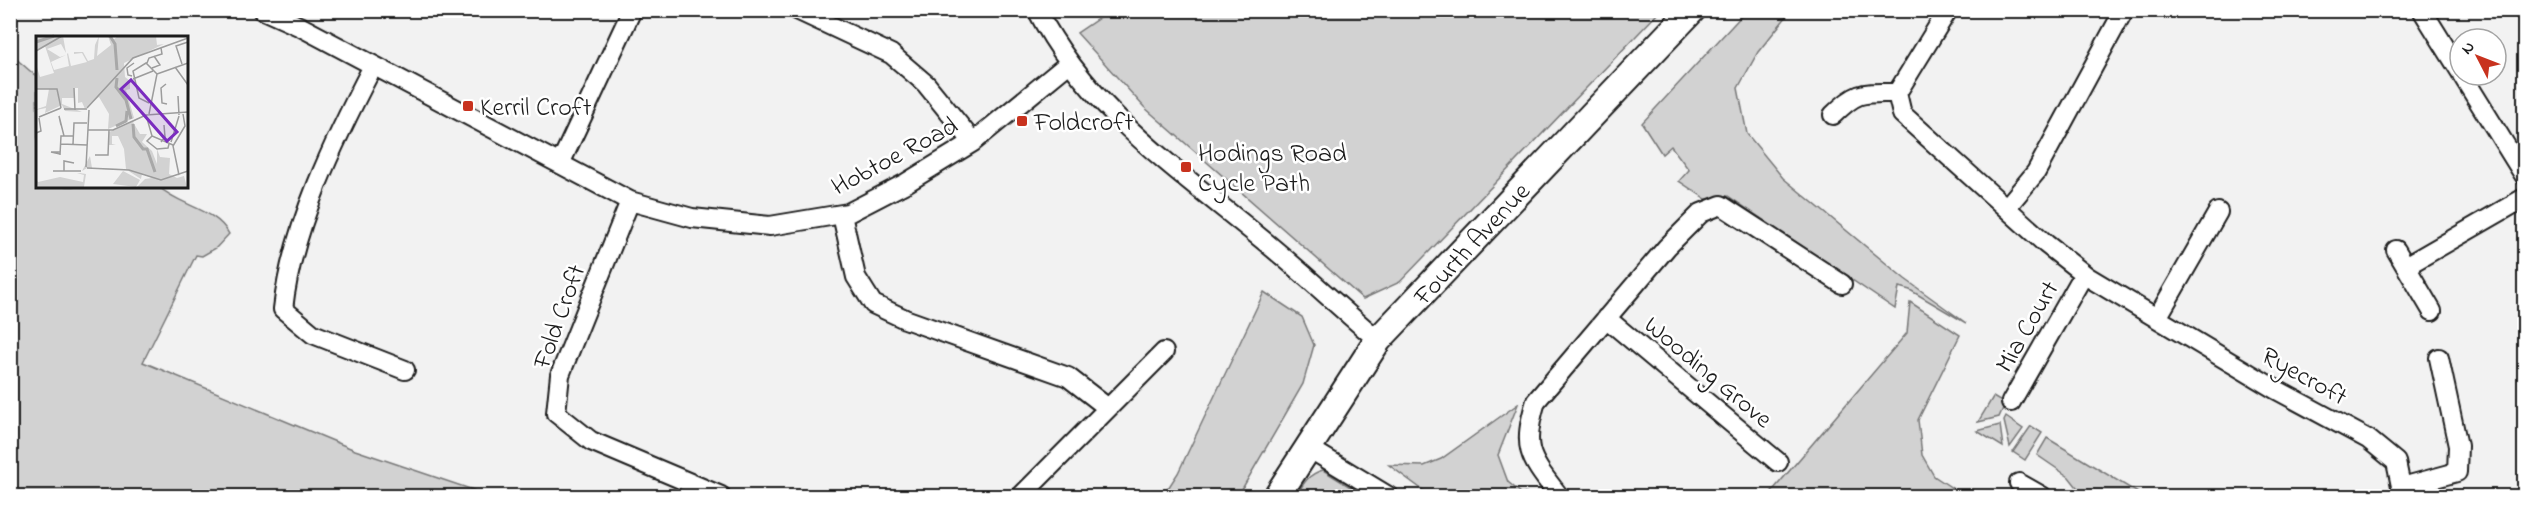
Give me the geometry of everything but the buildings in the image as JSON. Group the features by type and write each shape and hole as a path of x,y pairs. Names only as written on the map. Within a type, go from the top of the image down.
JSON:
{"street":[{"name":"Hobtoe Road","path":"263,10 300,27 630,201 692,218 770,226 842,214 906,183 973,142 1068,64"},
{"path":"560,164 633,10"},
{"path":"797,10 891,54 926,84 973,142"},
{"path":"1037,10 1068,64 1134,135 1286,259 1378,340"},
{"name":"Fourth Avenue","path":"1277,496 1378,340 1692,10"},
{"path":"1833,115 1850,97 1864,93 1897,93 1948,10"},
{"path":"2006,208 2036,172 2124,10"},
{"path":"2422,10 2448,52"},
{"path":"373,66 334,145 287,270 283,309 313,334 405,370"},
{"path":"2470,87 2524,175"},
{"name":"Ryecroft","path":"1897,93 1902,114 2006,208 2084,274 2275,389 2368,439 2396,462 2402,492"},
{"path":"2432,311 2401,258 2524,198"},
{"name":"Fold Croft","path":"630,201 560,375 556,413 591,441 721,496"},
{"name":"Wooding Grove","path":"1559,496 1531,459 1528,428 1536,401 1667,247 1701,213 1721,205 1842,284"},
{"path":"2157,318 2218,212"},
{"path":"842,214 856,277 873,304 905,319 1068,376 1108,408"},
{"name":"Mia Court","path":"2011,402 2084,274"},
{"name":"Wooding Grove","path":"1606,318 1778,462"},
{"path":"1021,496 1164,352"},
{"path":"2402,492 2457,472 2458,446 2439,358"},
{"path":"1307,447 1388,496"},
{"path":"2019,483 2042,496"}],"shaded area":[{"path":"1111,10 1660,11 1400,282 1363,299 1144,107 1077,33"},
{"path":"1746,11 1791,11 1758,52 1738,88 1747,134 1783,178 1905,279 1966,323 1910,290 1899,287 1895,309 1728,196 1706,199 1679,181 1689,170 1671,146 1662,154 1642,123"},
{"path":"10,57 14,57 36,76 36,188 161,188 215,218 229,234 216,248 202,256 196,255 143,362 355,450 491,496 11,496"},
{"path":"1264,292 1302,317 1314,345 1303,384 1238,496 1163,496 1178,473"},
{"path":"1910,302 1960,335 1918,420 1922,455 1934,476 1964,496 1768,496 1907,333"},
{"path":"1993,397 2005,404 1999,417 1978,422"},
{"path":"1518,404 1498,455 1508,482 1521,493 1539,496 1431,496 1389,465 1424,466 1441,459"},
{"path":"2006,417 2023,429 2010,447 2004,421"},
{"path":"2000,425 2003,447 1977,431"},
{"path":"2031,426 2042,433 2025,460 2013,452"},
{"path":"2047,438 2143,496 2084,496 2069,477 2037,455"},
{"path":"1323,470 1365,496 1296,496 1310,477"}],"place":[{"name":"Kerril Croft","path":"468,106"},
{"name":"Foldcroft","path":"1022,121"},
{"name":"Hodings Road Cycle Path","path":"1186,167"}]}
